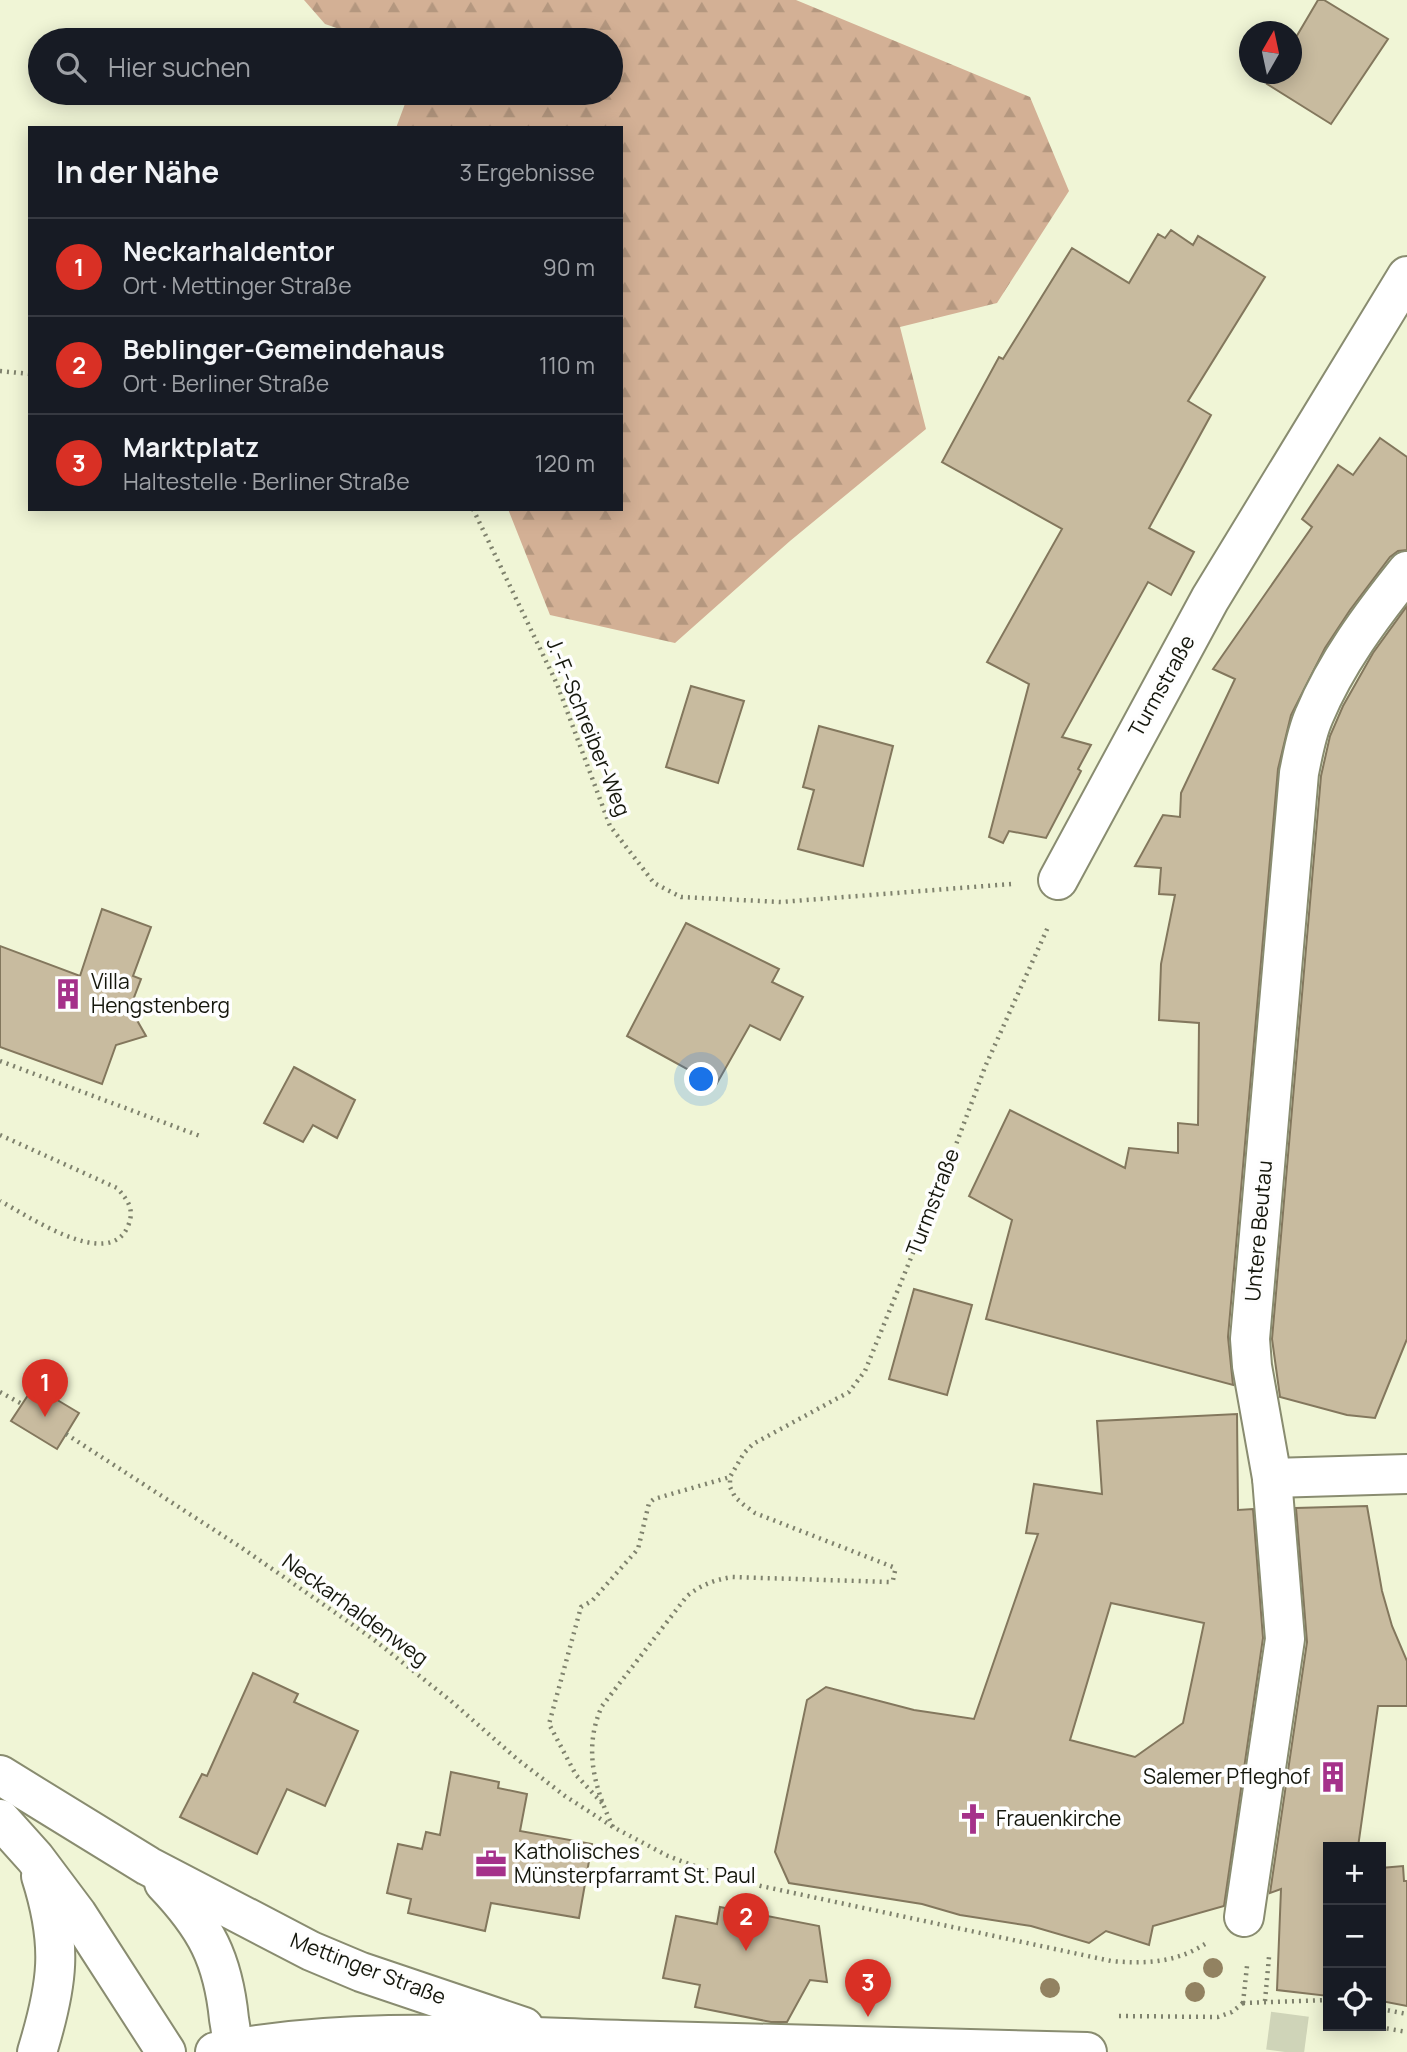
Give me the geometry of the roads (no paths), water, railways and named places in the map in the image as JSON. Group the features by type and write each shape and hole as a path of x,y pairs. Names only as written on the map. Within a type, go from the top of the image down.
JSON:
{"street":[{"name":"Turmstraße","path":"1058,880 1210,598 1407,276"},
{"name":"Untere Beutau","path":"1244,1917 1285,1639 1272,1478 1252,1366 1250,1339 1299,773 1314,716 1331,683 1365,625 1407,572"},
{"path":"1272,1478 1407,1474"},
{"name":"Mettinger Straße","path":"0,1775 148,1866 311,1951 361,1972 556,2038"},
{"path":"0,1819 35,1858 91,1934 166,2052"},
{"path":"35,1858 55,1933 57,1969 54,1993 37,2052"},
{"name":"Mettinger Straße","path":"148,1866 204,1931 219,1961 227,1994 226,2051"},
{"path":"226,2051 288,2041 386,2036 1087,2052"}],"tunnel":[{"path":"1285,2052 1290,2014"}],"place":[{"name":"Villa Hengstenberg","path":"68,994"},
{"name":"Neckarhaldentor","path":"45,1417"},
{"name":"Salemer Pfleghof","path":"1333,1777"},
{"name":"Frauenkirche","path":"973,1819"},
{"name":"Katholisches Münsterpfarramt St. Paul","path":"491,1864"},
{"name":"Beblinger-Gemeindehaus","path":"746,1951"},
{"name":"Marktplatz","path":"868,2017"}]}
